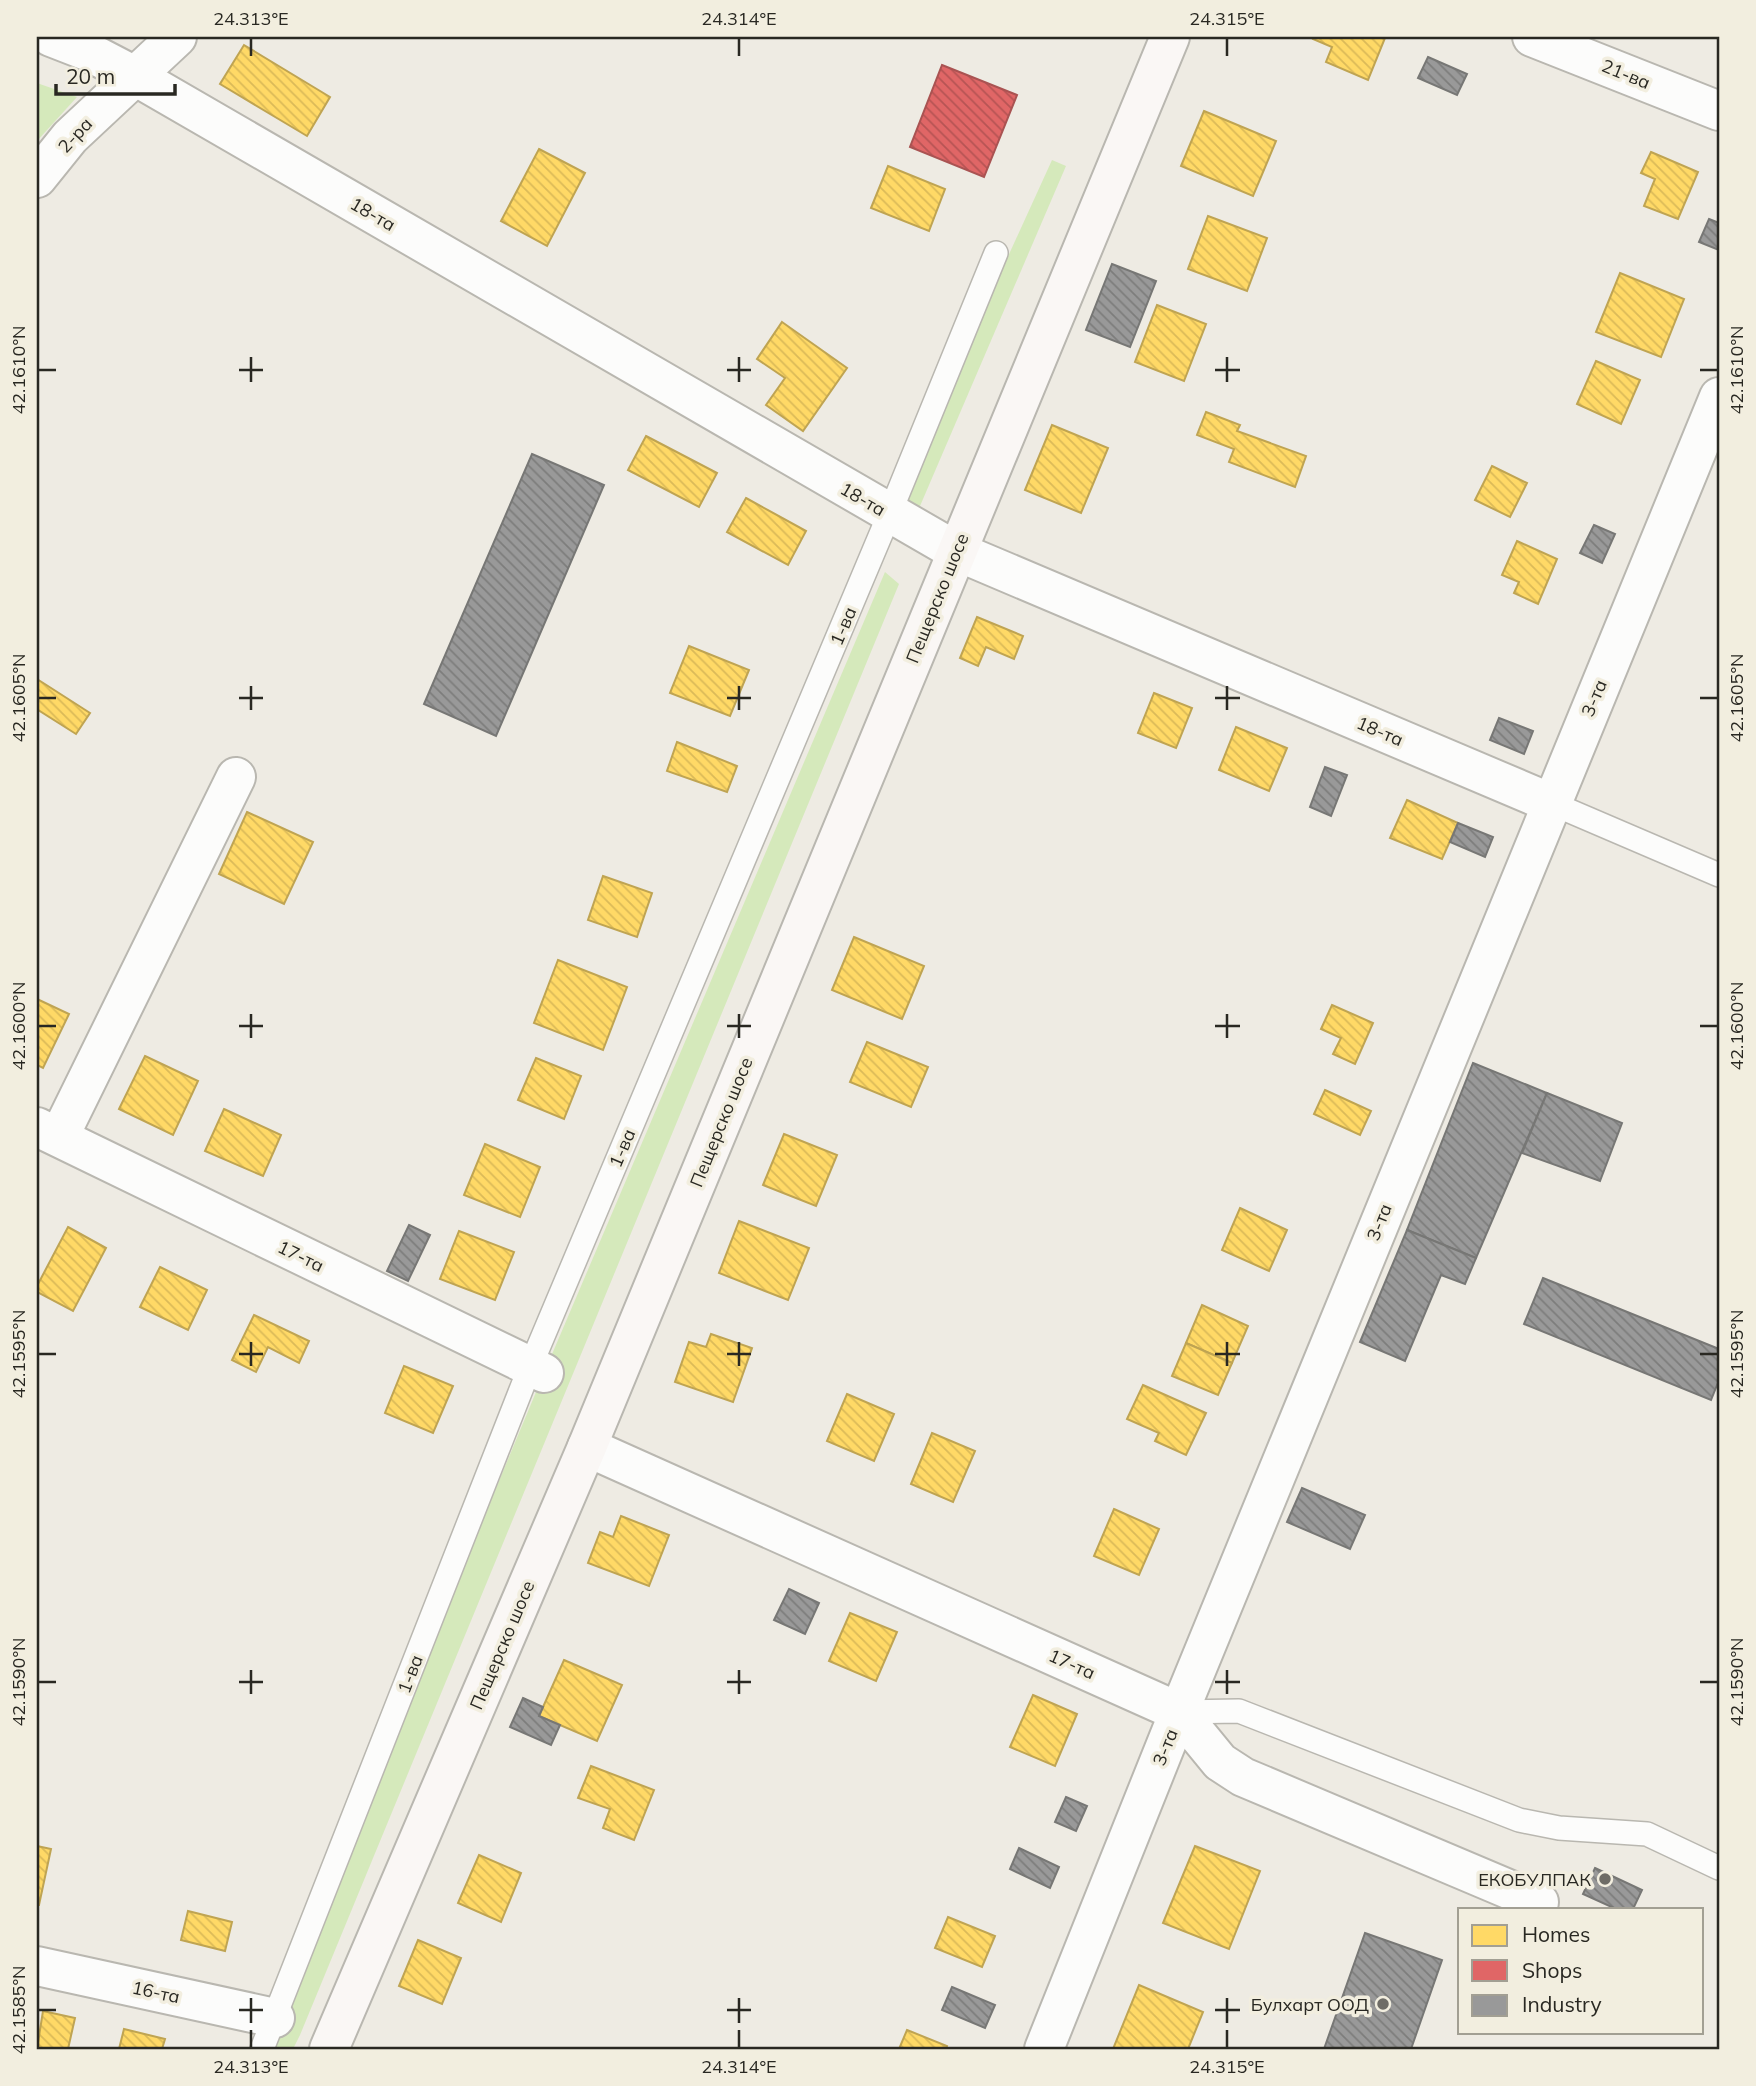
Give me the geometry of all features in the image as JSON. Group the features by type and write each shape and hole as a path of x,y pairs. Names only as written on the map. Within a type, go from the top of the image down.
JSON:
{"main road":[{"name":"Пещерско шосе","path":"329,2049 587,1447 1170,37"}],"street":[{"name":"18-та","path":"51,37 87,51 135,76 956,551 1550,803"},
{"name":"2-ра","path":"37,178 70,137 177,37"},
{"name":"21-ва","path":"1532,37 1719,111"},
{"name":"3-та","path":"1044,2049 1550,803 1719,397"},
{"name":"17-та","path":"236,777 48,1132 537,1370"},
{"name":"17-та","path":"587,1447 1179,1712 1220,1762 1243,1777 1539,1902"},
{"name":"16-та","path":"37,1966 269,2034"}],"lane":[{"name":"1-ва","path":"269,2034 537,1370 996,253"},
{"name":"18-та","path":"1550,803 1719,875"},
{"path":"1179,1712 1239,1711 1519,1820 1559,1828 1647,1834 1719,1868"}],"green space":[{"path":"37,83 77,97 37,141"},
{"path":"1052,160 1066,166 911,527 890,515"},
{"path":"885,572 899,584 300,2035 293,2049 262,2049 544,1373"}],"building: Homes":[{"path":"1385,38 1368,80 1326,62 1332,47 1313,39"},
{"path":"244,45 330,97 307,136 220,84"},
{"path":"1204,111 1276,141 1253,196 1181,166"},
{"path":"539,149 585,173 547,246 501,221"},
{"path":"1651,152 1698,172 1678,219 1644,206 1655,179 1641,173"},
{"path":"888,166 945,189 929,231 871,208"},
{"path":"1208,216 1267,238 1247,291 1188,269"},
{"path":"1620,273 1684,299 1661,357 1596,332"},
{"path":"1157,305 1206,324 1184,381 1135,362"},
{"path":"782,322 847,368 803,431 766,405 785,378 757,359"},
{"path":"1596,361 1640,380 1621,424 1577,404"},
{"path":"1206,412 1240,425 1237,431 1306,456 1295,487 1229,462 1234,449 1197,435"},
{"path":"1052,425 1108,448 1081,513 1025,490"},
{"path":"646,436 717,473 699,507 628,470"},
{"path":"1492,466 1527,483 1510,517 1475,500"},
{"path":"746,498 806,531 788,565 727,532"},
{"path":"1517,541 1557,559 1538,604 1514,593 1519,582 1502,575"},
{"path":"977,617 1023,636 1014,659 986,647 978,666 960,658"},
{"path":"689,646 749,670 730,716 670,693"},
{"path":"37,679 90,713 76,734 38,710 37,712"},
{"path":"1154,693 1192,708 1176,748 1138,733"},
{"path":"1236,727 1287,748 1269,791 1219,770"},
{"path":"677,742 737,766 727,792 667,771"},
{"path":"1407,800 1458,823 1442,859 1390,838"},
{"path":"247,812 313,842 284,904 219,874"},
{"path":"603,876 652,893 637,937 588,920"},
{"path":"854,937 924,966 902,1019 832,990"},
{"path":"558,960 627,987 603,1050 534,1023"},
{"path":"37,999 69,1014 43,1068 37,1065"},
{"path":"1332,1005 1373,1023 1355,1064 1333,1054 1341,1038 1321,1029"},
{"path":"867,1042 928,1067 911,1107 850,1082"},
{"path":"145,1056 198,1081 173,1135 119,1109"},
{"path":"536,1058 581,1076 564,1119 518,1100"},
{"path":"1325,1090 1371,1111 1360,1135 1314,1114"},
{"path":"224,1109 281,1135 263,1176 205,1151"},
{"path":"784,1134 837,1155 816,1206 763,1185"},
{"path":"485,1144 540,1167 520,1217 464,1195"},
{"path":"1240,1208 1287,1230 1269,1271 1222,1250"},
{"path":"739,1221 809,1248 788,1300 719,1273"},
{"path":"68,1227 106,1248 73,1311 37,1292 37,1286"},
{"path":"459,1231 514,1252 495,1300 440,1279"},
{"path":"160,1267 207,1290 188,1330 140,1307"},
{"path":"1202,1305 1248,1326 1232,1363 1186,1343"},
{"path":"254,1315 309,1341 299,1363 268,1347 256,1372 232,1360"},
{"path":"711,1334 752,1348 733,1402 675,1382 689,1342 706,1347"},
{"path":"1186,1343 1232,1363 1218,1395 1172,1376"},
{"path":"404,1366 453,1386 433,1433 385,1413"},
{"path":"1143,1385 1206,1413 1186,1455 1155,1441 1159,1433 1127,1419"},
{"path":"847,1394 894,1414 874,1461 827,1441"},
{"path":"932,1433 975,1451 953,1502 911,1484"},
{"path":"1114,1509 1159,1529 1139,1575 1094,1556"},
{"path":"621,1516 669,1535 649,1586 588,1563 600,1532 613,1537"},
{"path":"850,1613 897,1632 876,1681 829,1661"},
{"path":"564,1660 622,1685 597,1741 539,1716"},
{"path":"1033,1695 1077,1714 1055,1766 1010,1747"},
{"path":"591,1766 654,1790 634,1840 603,1828 610,1809 578,1798"},
{"path":"37,1846 51,1849 39,1905 37,1905"},
{"path":"1195,1846 1260,1871 1229,1949 1163,1923"},
{"path":"479,1855 521,1873 501,1922 458,1903"},
{"path":"188,1911 232,1922 225,1951 181,1940"},
{"path":"948,1917 995,1936 982,1967 935,1948"},
{"path":"418,1940 461,1958 442,2004 399,1986"},
{"path":"1139,1985 1203,2012 1188,2049 1113,2049"},
{"path":"43,2011 75,2018 68,2049 37,2049"},
{"path":"124,2029 165,2039 162,2049 119,2049"},
{"path":"907,2030 947,2046 946,2049 899,2049"}],"building: Shops":[{"path":"942,65 1017,95 984,177 910,147"}],"building: Industry":[{"path":"1428,57 1467,74 1457,95 1418,78"},
{"path":"1709,219 1719,223 1719,250 1699,242"},
{"path":"1112,264 1156,281 1130,347 1086,330"},
{"path":"532,454 604,485 496,736 424,704"},
{"path":"1594,525 1615,534 1602,563 1580,553"},
{"path":"1499,718 1533,731 1524,754 1490,740"},
{"path":"1325,767 1347,775 1331,816 1310,807"},
{"path":"1458,823 1493,837 1485,857 1450,842"},
{"path":"1473,1063 1547,1093 1476,1258 1407,1230"},
{"path":"1547,1093 1622,1123 1600,1181 1522,1153"},
{"path":"409,1225 430,1235 408,1281 387,1271"},
{"path":"1407,1230 1476,1258 1465,1284 1441,1275 1405,1361 1360,1342"},
{"path":"1543,1278 1719,1349 1719,1380 1711,1400 1524,1324"},
{"path":"1302,1488 1365,1515 1350,1549 1287,1522"},
{"path":"789,1589 819,1603 805,1634 774,1620"},
{"path":"523,1698 543,1707 539,1716 560,1725 551,1745 510,1727"},
{"path":"1066,1797 1087,1806 1076,1831 1055,1822"},
{"path":"1019,1848 1059,1867 1050,1888 1010,1869"},
{"name":"ЕКОБУЛПАК","path":"1595,1868 1642,1890 1633,1908 1614,1908 1583,1894"},
{"name":"Булхарт ООД","path":"1365,1933 1442,1960 1411,2049 1324,2049"},
{"path":"952,1987 995,2005 985,2028 942,2010"}],"place":[{"name":"ЕКОБУЛПАК","path":"1605,1879"},
{"name":"Булхарт ООД","path":"1383,2004"}]}
